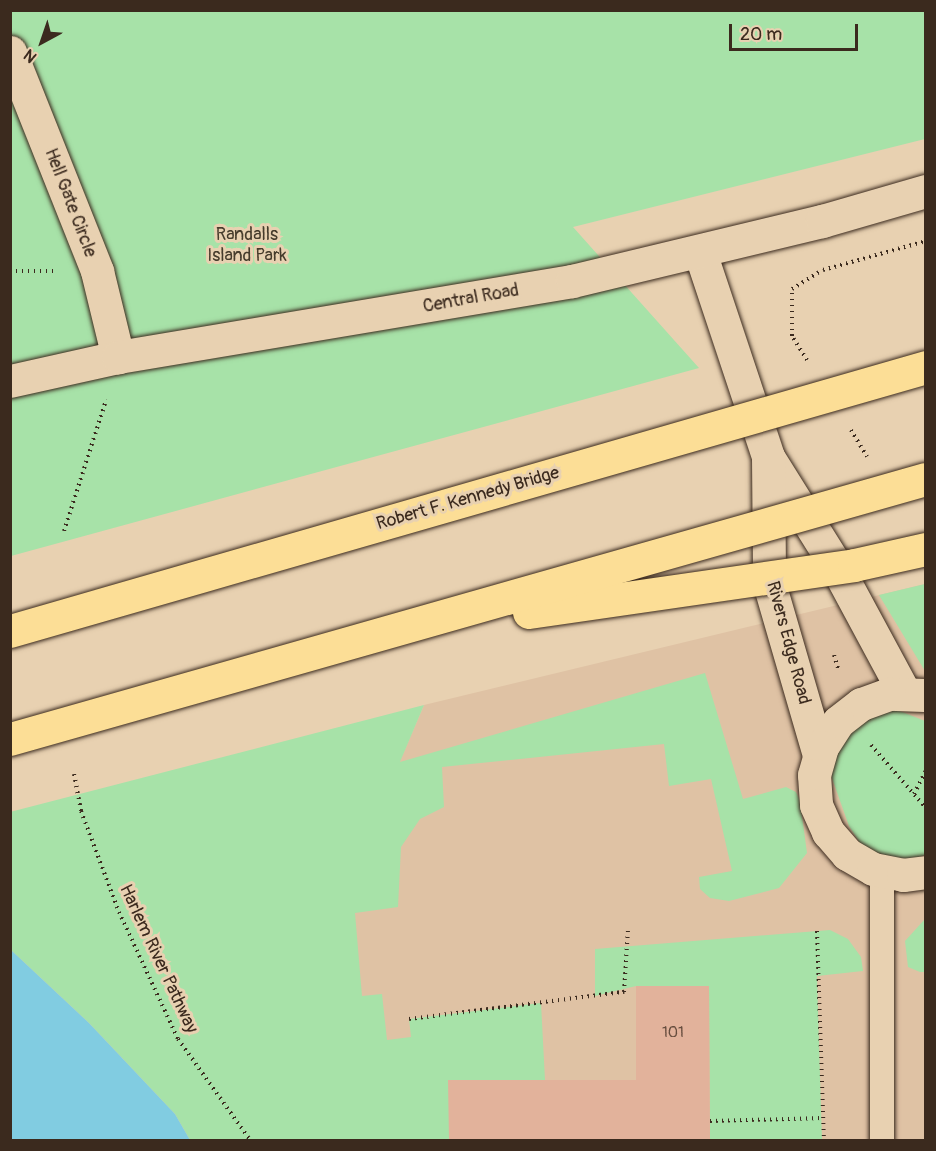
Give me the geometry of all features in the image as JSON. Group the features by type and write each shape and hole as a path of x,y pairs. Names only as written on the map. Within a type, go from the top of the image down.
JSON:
{"highway":[{"name":"Robert F. Kennedy Bridge","path":"10,631 926,367"},
{"path":"10,739 408,629 926,479"},
{"path":"408,629 854,565 926,549"}],"street":[{"name":"Hell Gate Circle","path":"10,52 97,271 118,357"},
{"name":"Central Road","path":"10,381 118,357 495,295 700,252 926,191"},
{"name":"Rivers Edge Road","path":"700,252 768,457 915,695"},
{"name":"Rivers Edge Road","path":"768,457 770,583 819,754"},
{"path":"915,695 861,704 838,722 819,754 814,775 816,805 828,832 848,854 882,871 903,875 926,872"}],"lane":[{"path":"882,871 882,1140"}],"path":[{"path":"792,289 823,270 926,242"},
{"path":"64,531 103,413"},
{"path":"913,794 926,770"},
{"name":"Harlem River Pathway","path":"74,774 81,811 119,912 178,1039 250,1140"},
{"path":"409,1018 624,992 628,930"},
{"path":"817,931 821,1118 824,1140"},
{"path":"710,1121 821,1118"}],"shaded area":[{"path":"925,584 925,1140 373,1140 300,994 424,705"}],"green space":[{"name":"Randalls Island Park","path":"11,11 925,11 925,139 573,227 699,368 11,556"},
{"path":"926,584 925,671 879,595"},
{"path":"705,673 743,799 786,787 796,792 800,801 807,853 779,888 729,901 710,898 700,889 699,877 732,871 711,779 669,786 664,744 442,767 444,807 420,819 401,847 398,907 355,913 362,996 382,994 387,1040 411,1037 409,1019 541,1003 545,1080 449,1080 449,1140 190,1140 175,1114 89,1023 11,950 10,812 424,705 400,762"},
{"path":"895,709 925,721 925,855 905,862 863,848 849,826 828,767 833,747 865,713"},
{"path":"925,919 925,972 920,972 908,967 905,941"},
{"path":"830,930 848,939 861,957 863,971 817,976 822,1140 710,1140 709,986 636,986 595,996 595,949"}],"water":[{"path":"11,950 89,1023 175,1114 190,1140 11,1140"}],"building":[{"path":"636,986 709,986 710,1140 449,1140 448,1080 636,1080"}]}
